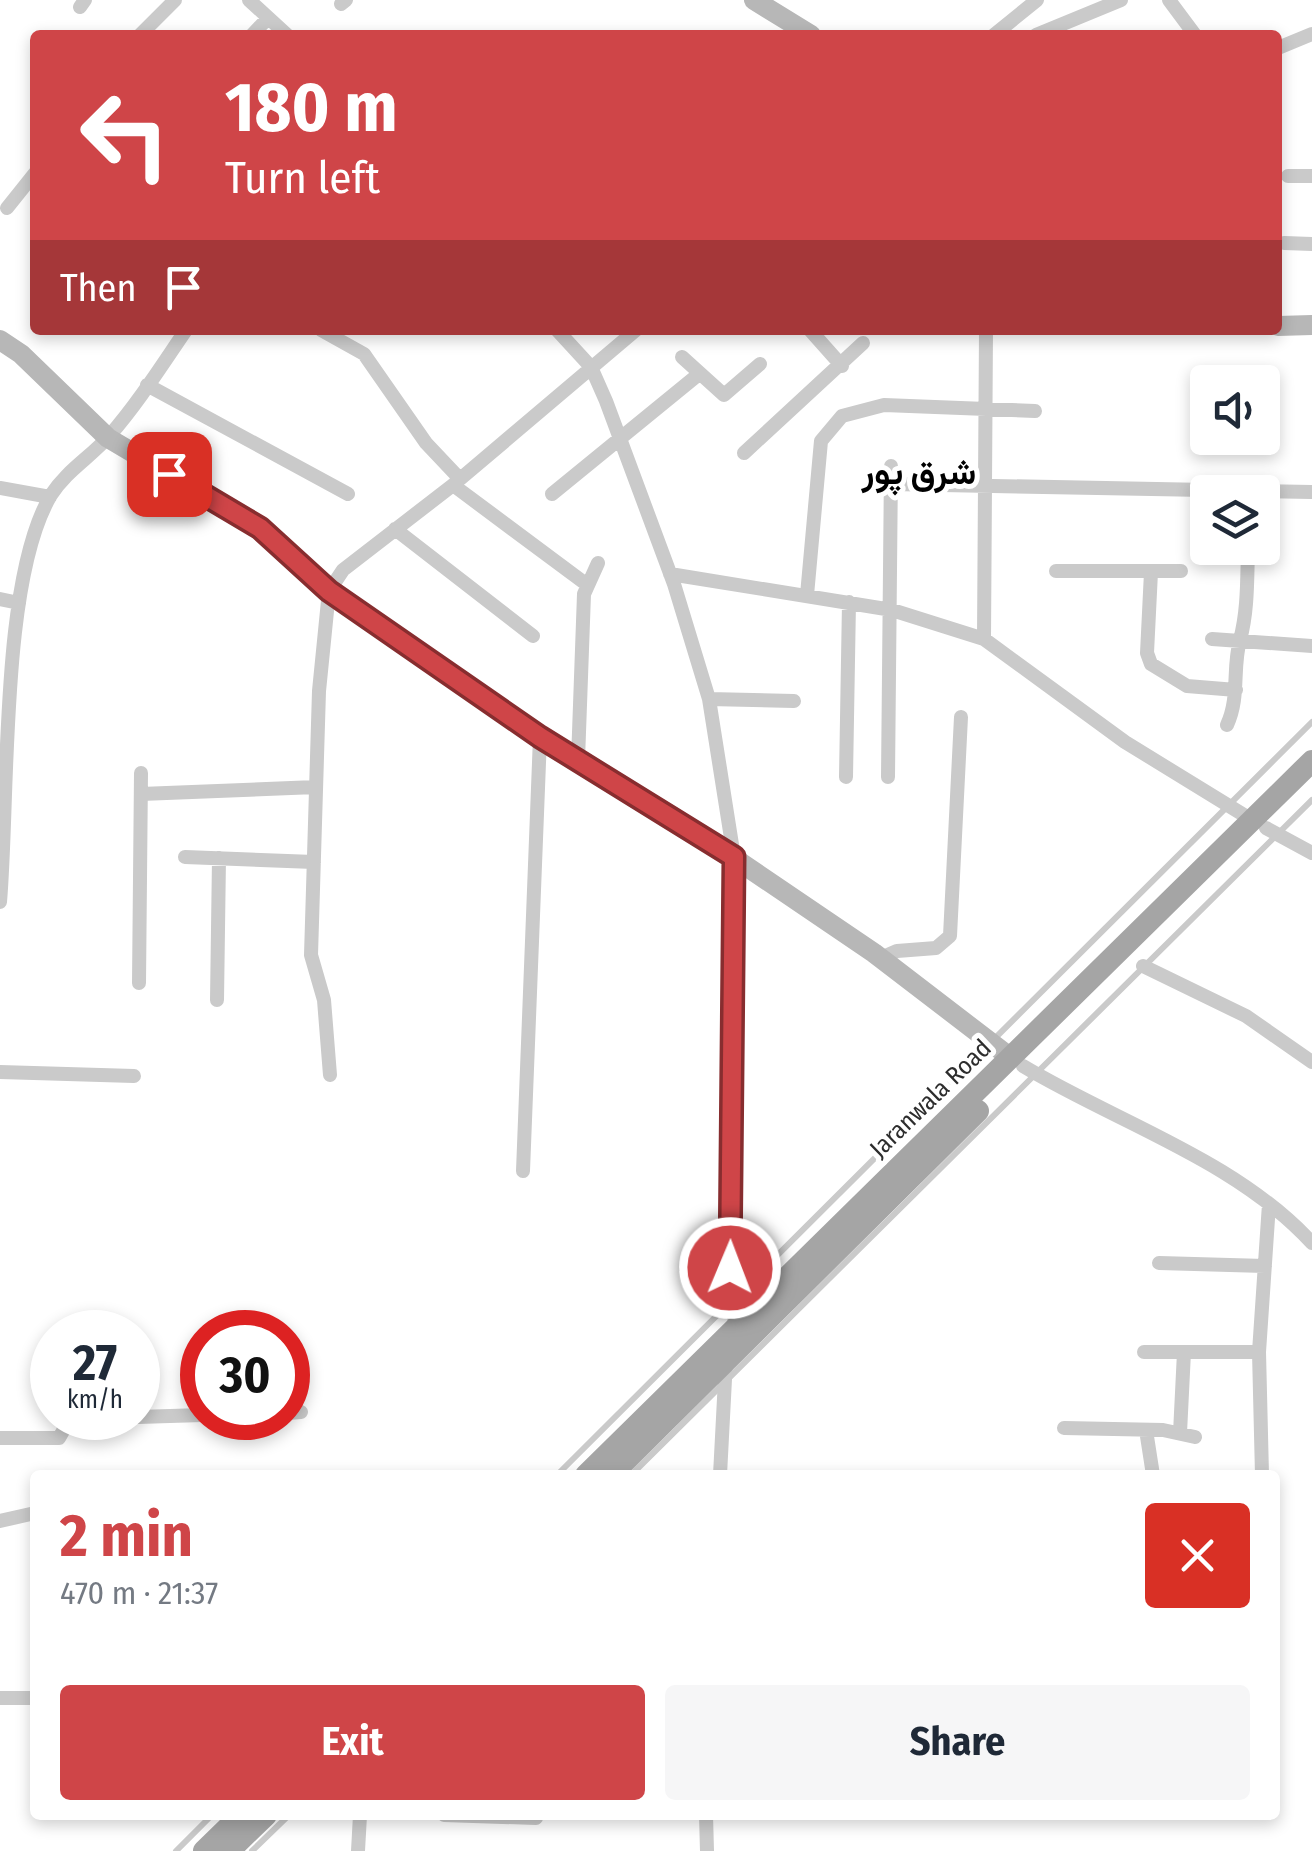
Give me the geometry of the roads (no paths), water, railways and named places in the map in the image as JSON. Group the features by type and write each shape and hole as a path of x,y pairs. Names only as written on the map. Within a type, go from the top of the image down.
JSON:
{"main road":[{"name":"Jaranwala Road","path":"1266,827 1312,761"},
{"name":"Jaranwala Road","path":"591,1470 733,1313 1016,1060 1312,783"},
{"name":"Jaranwala Road","path":"616,1470 726,1370 1016,1060"},
{"path":"204,1851 236,1820"},
{"path":"229,1851 261,1820"}],"street":[{"path":"145,30 175,0"},
{"path":"249,0 281,30"},
{"path":"754,0 803,30"},
{"path":"1000,30 1036,0"},
{"path":"1048,30 1121,0"},
{"path":"1169,0 1191,30"},
{"path":"257,30 268,18"},
{"path":"1282,46 1312,34"},
{"path":"1288,176 1312,176"},
{"path":"7,208 30,179"},
{"path":"1284,243 1312,244"},
{"path":"1282,326 1312,326"},
{"path":"0,902 18,603 28,550 50,497 74,466 108,438 183,335"},
{"path":"330,335 364,354 456,482 586,584"},
{"path":"562,335 591,367 670,574 709,699 734,857 733,1313"},
{"path":"330,1075 324,1000 311,954 316,787 329,591 343,570 456,482 630,335"},
{"path":"814,335 842,366"},
{"path":"984,639 986,335"},
{"path":"0,340 21,354 108,438 260,528 329,591 540,737 734,857 881,958 1016,1060 1204,1163 1270,1204 1312,1242"},
{"path":"744,453 863,343"},
{"path":"682,356 724,395 760,364"},
{"path":"552,494 699,374"},
{"path":"148,385 348,494"},
{"path":"807,595 821,441 842,416 884,405 1035,410"},
{"path":"888,777 890,466"},
{"path":"891,484 1190,491"},
{"path":"0,488 50,497"},
{"path":"1280,492 1312,492"},
{"path":"394,529 533,636"},
{"path":"578,760 586,584 598,563"},
{"path":"1227,725 1236,690 1240,640 1247,623 1248,565"},
{"path":"1056,571 1182,571"},
{"path":"1151,572 1147,652 1151,664 1187,686 1236,690"},
{"path":"670,574 892,610 984,639 1126,742 1312,853"},
{"path":"0,600 18,603"},
{"path":"846,776 849,602"},
{"path":"1212,639 1312,646"},
{"path":"709,699 794,701"},
{"path":"881,958 897,951 936,948 950,936 961,716"},
{"path":"523,1172 540,737"},
{"path":"139,983 141,773"},
{"path":"141,794 316,787"},
{"path":"185,857 314,862"},
{"path":"217,1000 218,858"},
{"path":"1143,966 1263,1026 1312,1062"},
{"path":"0,1072 134,1076"},
{"path":"1262,1470 1259,1352 1270,1204"},
{"path":"1159,1263 1265,1266"},
{"path":"1144,1352 1259,1352"},
{"path":"1064,1428 1188,1435 1184,1352"},
{"path":"720,1470 726,1370"},
{"path":"1146,1430 1152,1470"},
{"path":"0,1438 30,1438"},
{"path":"0,1522 30,1515"},
{"path":"0,1698 30,1698"},
{"path":"358,1851 360,1820"},
{"path":"706,1820 707,1851"}],"lane":[{"path":"1016,1060 1231,807 1312,722"},
{"path":"1016,1060 1143,966 1266,827 1312,800"},
{"path":"563,1470 733,1313"},
{"path":"636,1470 726,1370"},
{"path":"176,1851 207,1820"},
{"path":"252,1851 284,1820"}],"district":[{"name":"شرق پور","path":"919,472"}]}
